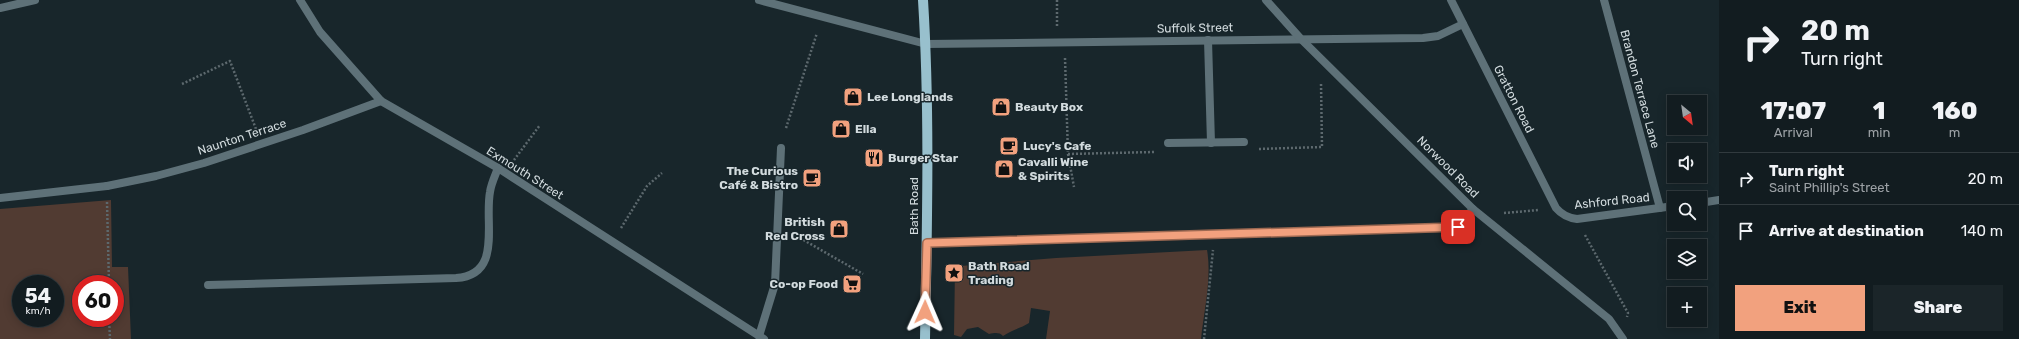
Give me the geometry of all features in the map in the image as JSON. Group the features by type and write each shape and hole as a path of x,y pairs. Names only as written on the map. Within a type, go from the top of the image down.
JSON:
{"main road":[{"name":"Bath Road","path":"923,0 926,44 927,243 925,339"}],"street":[{"path":"0,8 35,0"},
{"name":"Exmouth Street","path":"300,0 320,32 381,101 501,170 761,337"},
{"name":"Suffolk Street","path":"759,0 926,44 1300,38 1423,38 1438,36 1463,24"},
{"name":"Norwood Road","path":"1266,0 1300,38 1473,209 1609,319 1623,339"},
{"name":"Gratton Road","path":"1451,0 1556,208"},
{"name":"Brandon Terrace Lane","path":"1604,0 1660,208"},
{"path":"1208,40 1210,143"},
{"name":"Naunton Terrace","path":"0,198 107,186 156,176 204,163 270,142 381,101"},
{"path":"1168,143 1244,142"},
{"path":"761,337 775,284 781,148"},
{"path":"208,285 456,278 471,275 483,265 488,252 490,192 501,170"},
{"path":"1707,202 1719,200"},
{"name":"Ashford Road","path":"1556,208 1564,216 1577,218 1667,207"},
{"path":"927,243 1458,227 1473,209"}],"path":[{"path":"1057,0 1068,154 1074,187"},
{"path":"786,128 822,17"},
{"path":"182,84 230,61 254,127"},
{"path":"501,170 540,126"},
{"path":"613,242 647,186 662,173"},
{"path":"107,186 109,275"},
{"path":"1480,215 1556,208"},
{"path":"1577,218 1628,314 1626,322"},
{"path":"777,225 864,274"},
{"path":"1204,339 1215,234"},
{"path":"109,327 110,339"}],"shaded area":[{"path":"111,200 112,267 128,267 131,339 0,339 0,209"},
{"path":"1207,250 1209,272 1201,339 1046,339 1050,311 1031,308 1029,323 1003,336 998,333 989,334 978,327 967,329 961,337 954,335 955,269 961,266 1056,258"}],"place":[{"name":"Lee Longlands","path":"853,97"},
{"name":"Beauty Box","path":"1001,107"},
{"name":"Ella","path":"841,129"},
{"name":"Lucy's Cafe","path":"1009,146"},
{"name":"Burger Star","path":"874,158"},
{"name":"Cavalli Wine & Spirits","path":"1004,169"},
{"name":"The Curious Café & Bistro","path":"812,178"},
{"name":"British Red Cross","path":"839,229"},
{"name":"Bath Road Trading","path":"954,273"},
{"name":"Co-op Food","path":"852,284"}],"route":[{"path":"925,312 927,243 1458,227"}]}
